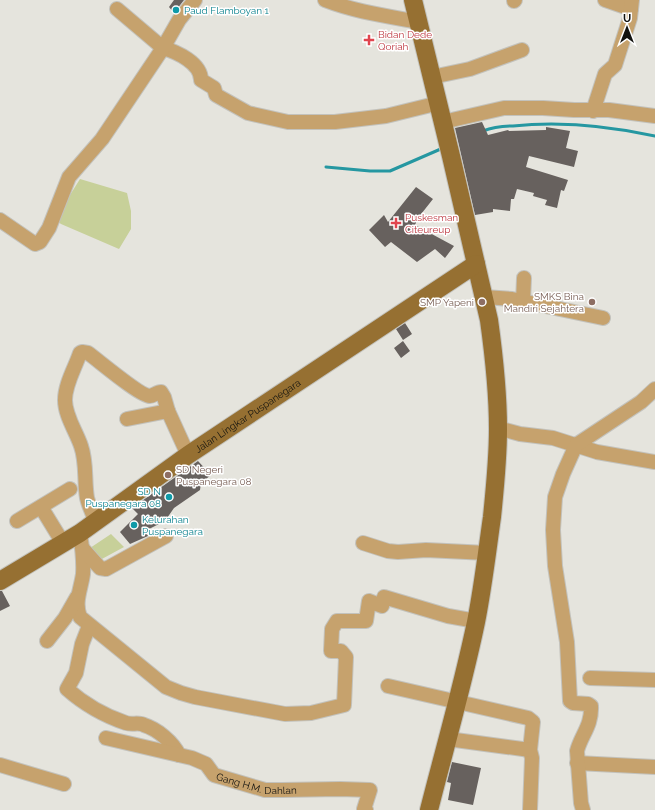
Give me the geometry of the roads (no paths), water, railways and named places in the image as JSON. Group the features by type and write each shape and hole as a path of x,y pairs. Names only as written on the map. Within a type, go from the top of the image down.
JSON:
{"main road":[{"path":"413,0 452,156 484,297 493,348 498,428 495,488 487,553 476,621 448,739 429,810"},
{"name":"Jalan Lingkar Puspanegara","path":"0,581 63,543 81,541 96,521 188,455 476,264"}],"street":[{"path":"0,220 35,244 40,242 49,228 67,180 102,139 163,48 179,20 195,0"},
{"path":"325,0 370,14 419,22"},
{"path":"593,111 605,74 615,65 630,18 632,5 605,0"},
{"path":"117,9 163,48 172,50 195,65 201,74 201,80 214,88 216,95 248,113 288,122 335,122 386,116 439,103"},
{"path":"432,77 470,69 522,50"},
{"path":"444,126 504,108 543,108 593,111 609,110 655,116"},
{"path":"523,302 524,278"},
{"path":"484,297 523,302 603,318"},
{"path":"96,521 87,496 85,464 81,445 67,412 65,400 67,388 80,353 88,353 136,389 147,395 152,396 159,391 162,392 168,411 188,455"},
{"path":"583,810 577,763 577,751 578,744 585,734 590,719 591,706 588,704 573,703 570,700 567,642 555,566 553,530 555,497 576,445 641,402 655,389"},
{"path":"126,419 168,411"},
{"path":"498,428 520,434 553,438 597,452 655,462"},
{"path":"17,521 70,489"},
{"path":"41,507 63,543"},
{"path":"81,541 100,568 106,569 166,536"},
{"path":"81,541 83,574 78,594 77,611 80,617 89,626 162,683 173,690 195,697 274,712 297,714 311,713 344,705 346,658 341,651 330,651 332,629 337,621 366,621 369,601 382,606 384,597 419,606 448,616 476,621"},
{"path":"363,543 388,551 398,552 426,550 487,553"},
{"path":"47,640 65,618 78,594"},
{"path":"89,626 82,644 76,673 67,689 79,699 105,714 128,724 144,724 160,733 176,748 179,754"},
{"path":"590,678 655,680"},
{"path":"388,686 528,718 533,722 530,750 532,758 530,810"},
{"name":"Gang H.M. Dahlan","path":"106,738 192,758 206,764 213,774 218,777 265,790 370,790 364,809 366,810"},
{"path":"448,739 530,750"},
{"path":"577,763 655,767"},
{"path":"0,765 64,784"}],"waterway":[{"path":"483,131 506,126 566,124 602,127 655,136"},
{"path":"326,167 370,171 390,171 443,148"}],"place":[{"name":"Paud Flamboyan 1","path":"176,10"},
{"name":"Bidan Dede Qoriah","path":"369,40"},
{"name":"Puskesman Citeureup","path":"396,223"},
{"name":"SMP Yapeni","path":"482,302"},
{"name":"SMKS Bina Mandiri Sejahtera","path":"592,302"},
{"name":"SD Negeri Puspanegara 08","path":"168,475"},
{"name":"SD N Puspanegara 08","path":"169,497"},
{"name":"Kelurahan Puspanegara","path":"134,525"}]}
